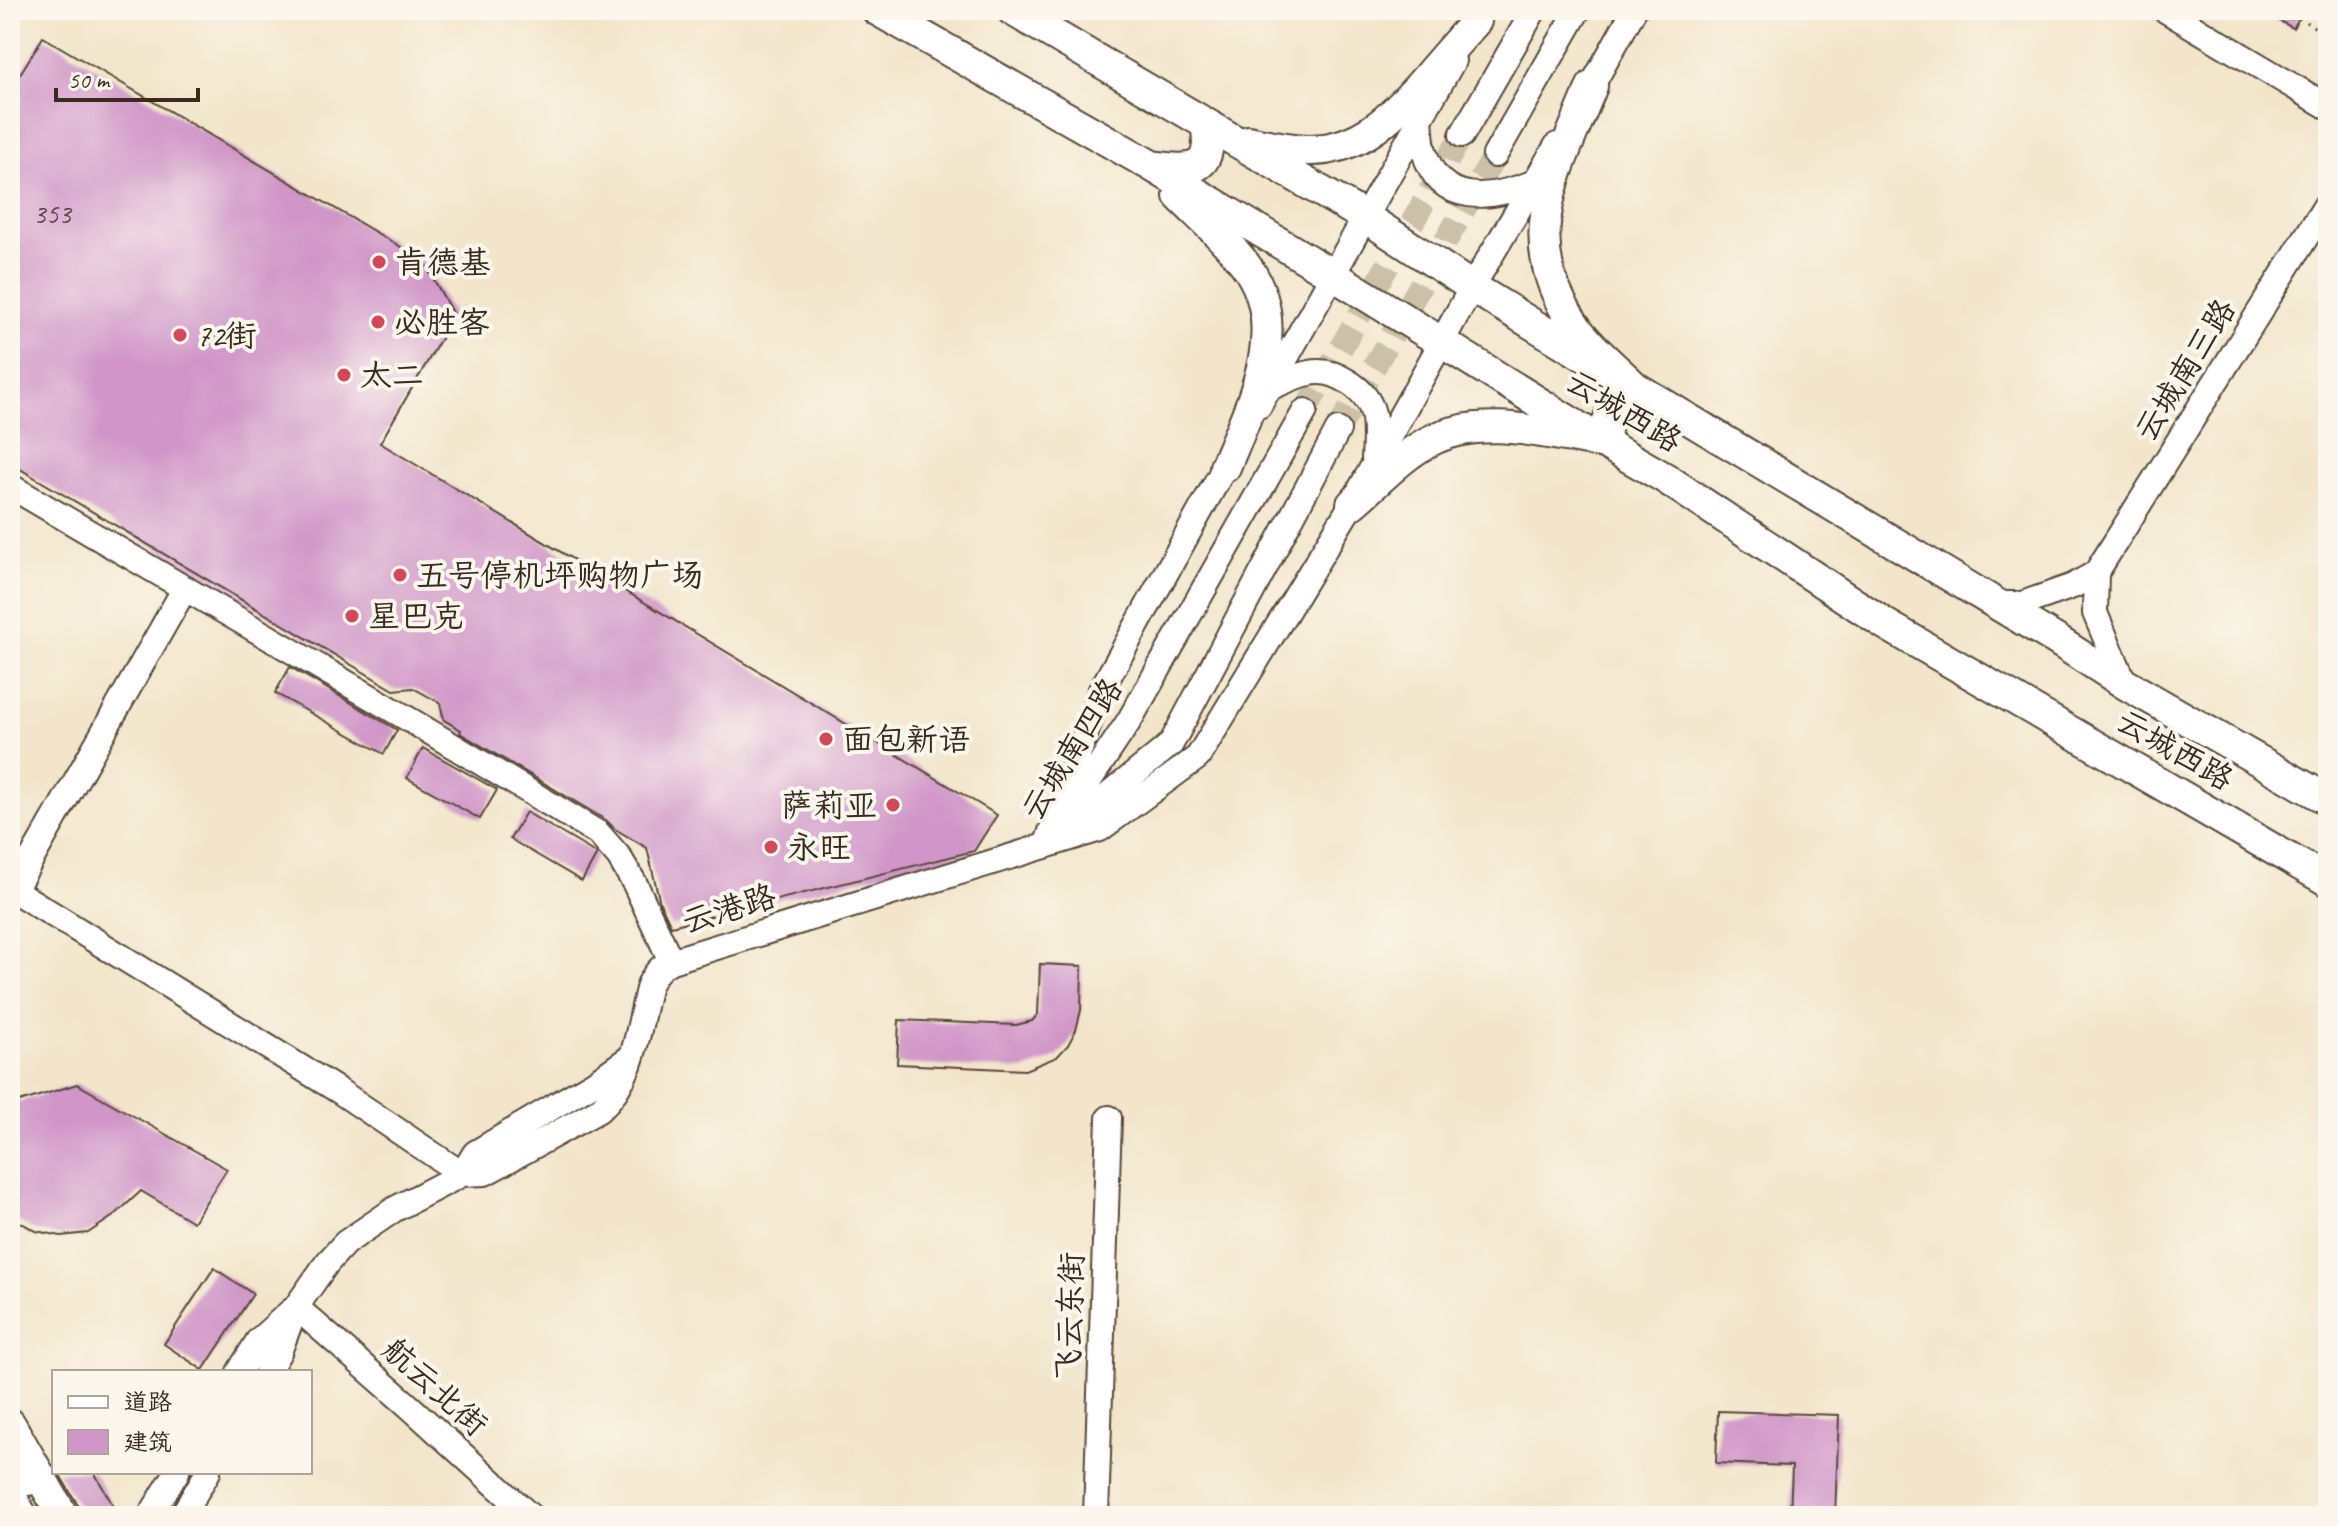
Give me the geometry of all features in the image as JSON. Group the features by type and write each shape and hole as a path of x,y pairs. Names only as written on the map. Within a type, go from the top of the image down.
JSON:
{"highway":[{"path":"10,1446 19,1486"}],"main road":[{"name":"云城西路","path":"1012,10 1365,217 1472,287 2125,684 2328,800"},
{"name":"云城西路","path":"878,11 1150,165 1665,478 1885,624 2328,881"},
{"path":"1206,124 1246,141 1287,148 1310,150 1341,146 1376,129 1398,110 1479,15"},
{"path":"1352,504 1411,453 1429,441 1453,432 1507,429 1604,443 1606,421 1616,405 1635,387 1580,332 1555,293 1544,247 1548,201 1592,86"},
{"path":"1150,165 1187,169 1201,163 1209,152 1206,124"},
{"path":"1150,165 1245,265 1257,283 1265,306 1263,371 1225,467"},
{"path":"10,1424 63,1516"},
{"path":"19,1486 22,1516"}],"street":[{"path":"1462,135 1534,10"},
{"path":"1495,155 1578,10"},
{"name":"云港路","path":"240,1370 258,1341 296,1307 345,1243 395,1209 462,1174 475,1153 595,1082 632,1056 649,985 655,973 671,961 1100,829 1198,757 1352,504 1441,341 1634,10"},
{"path":"2165,10 2328,107"},
{"path":"1046,846 1100,692 1479,15"},
{"path":"1420,119 1423,149 1431,169 1445,185 1457,192 1486,195 1535,182"},
{"name":"云城南三路","path":"2096,573 2328,202"},
{"path":"1269,388 1308,373 1319,372 1336,375 1349,382 1367,397 1372,406 1376,436 1374,465"},
{"name":"云城南四路","path":"1046,846 1129,721 1305,411"},
{"name":"云城南四路","path":"1046,846 1171,744 1338,430"},
{"path":"10,486 598,833 619,857 635,884 671,961"},
{"path":"1996,604 2022,604 2073,586 2096,573"},
{"path":"2096,573 2095,613 2125,684"},
{"path":"185,588 12,889 339,1091 462,1174"},
{"name":"飞云东街","path":"1096,1516 1109,1118"},
{"name":"云港路","path":"268,1370 279,1352 296,1307"},
{"name":"航云北街","path":"296,1307 530,1516"},
{"path":"150,1516 176,1474"},
{"path":"182,1516 207,1474"}],"path":[{"path":"2285,10 2328,35"}],"building":[{"path":"2258,10 2304,10 2293,28"},
{"name":"五号停机坪购物广场","path":"43,37 423,260 454,316 380,443 997,815 974,851 671,926 660,903 647,848 460,733 461,730 444,720 440,703 413,688 394,690 10,463 10,90"},
{"path":"290,667 397,730 384,754 275,693"},
{"path":"423,748 497,790 480,819 407,778"},
{"path":"526,812 597,854 582,881 510,839"},
{"path":"1040,964 1082,966 1081,1010 1076,1030 1057,1057 1025,1070 897,1064 899,1020 1016,1025 1032,1021 1038,1014"},
{"path":"77,1084 227,1169 193,1222 141,1191 115,1215 88,1233 61,1236 36,1231 10,1217 10,1105"},
{"path":"214,1268 253,1294 203,1370 164,1344"},
{"path":"1718,1411 1839,1415 1835,1516 1790,1516 1792,1466 1716,1463"},
{"path":"59,1474 95,1474 119,1516 81,1516"}],"tunnel":[{"path":"1305,411 1462,135"},
{"path":"1338,430 1495,155"}],"place":[{"name":"肯德基","path":"379,262"},
{"name":"必胜客","path":"378,322"},
{"name":"72街","path":"180,335"},
{"name":"太二","path":"344,375"},
{"name":"五号停机坪购物广场","path":"400,575"},
{"name":"星巴克","path":"352,616"},
{"name":"面包新语","path":"826,739"},
{"name":"萨莉亚","path":"893,805"},
{"name":"永旺","path":"771,847"}]}
